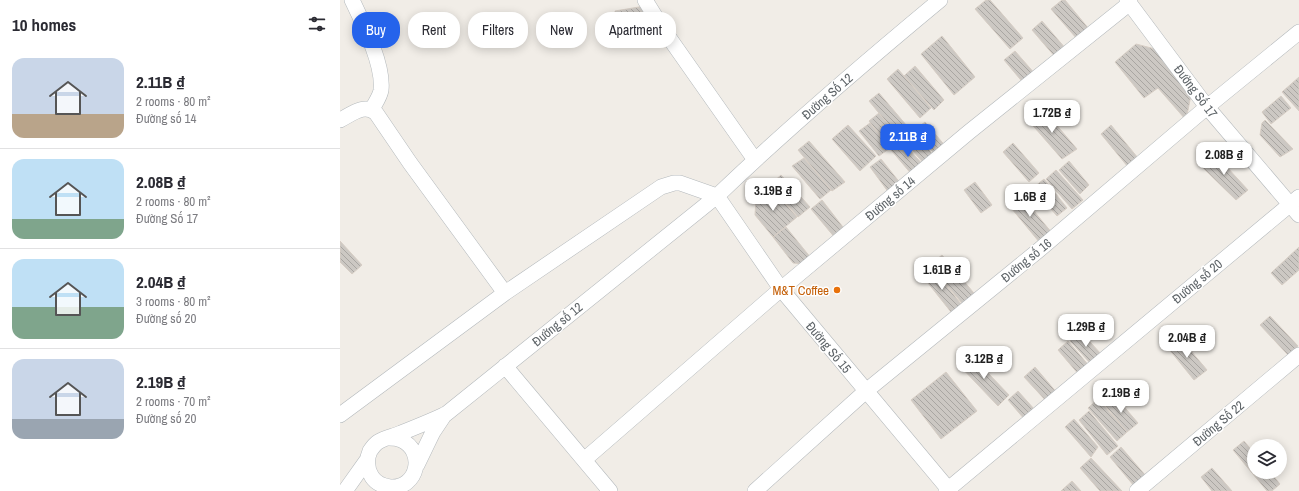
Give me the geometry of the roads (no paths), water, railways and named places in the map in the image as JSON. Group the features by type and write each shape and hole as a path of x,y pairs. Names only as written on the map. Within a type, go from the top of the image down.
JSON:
{"street":[{"path":"352,0 376,56 381,79 381,91 372,109"},
{"path":"645,0 663,29 755,160"},
{"name":"Đường Số 12","path":"717,196 755,160 940,0"},
{"name":"Đường Số 17","path":"1128,1 1207,107 1296,205"},
{"name":"Đường số 14","path":"584,460 781,288 1128,1"},
{"name":"Đường số 16","path":"754,491 866,391 1039,250 1207,107 1299,32"},
{"path":"340,120 364,108 372,109 376,113 414,170 505,293"},
{"path":"340,415 505,293 661,187 674,183 717,196"},
{"name":"Đường Số 15","path":"717,196 781,288 948,490"},
{"name":"Đường số 12","path":"389,438 446,414 717,196"},
{"name":"Đường số 20","path":"948,490 1296,205"},
{"name":"Đường Số 22","path":"1137,491 1299,355"},
{"path":"505,366 610,491"},
{"path":"367,460 369,471 380,489 409,487 416,465 433,432 446,414"},
{"path":"345,491 367,460 371,450 378,442 389,438 400,439 409,445 415,454 416,465"}],"place":[{"name":"M&T Coffee","path":"837,290"}]}
